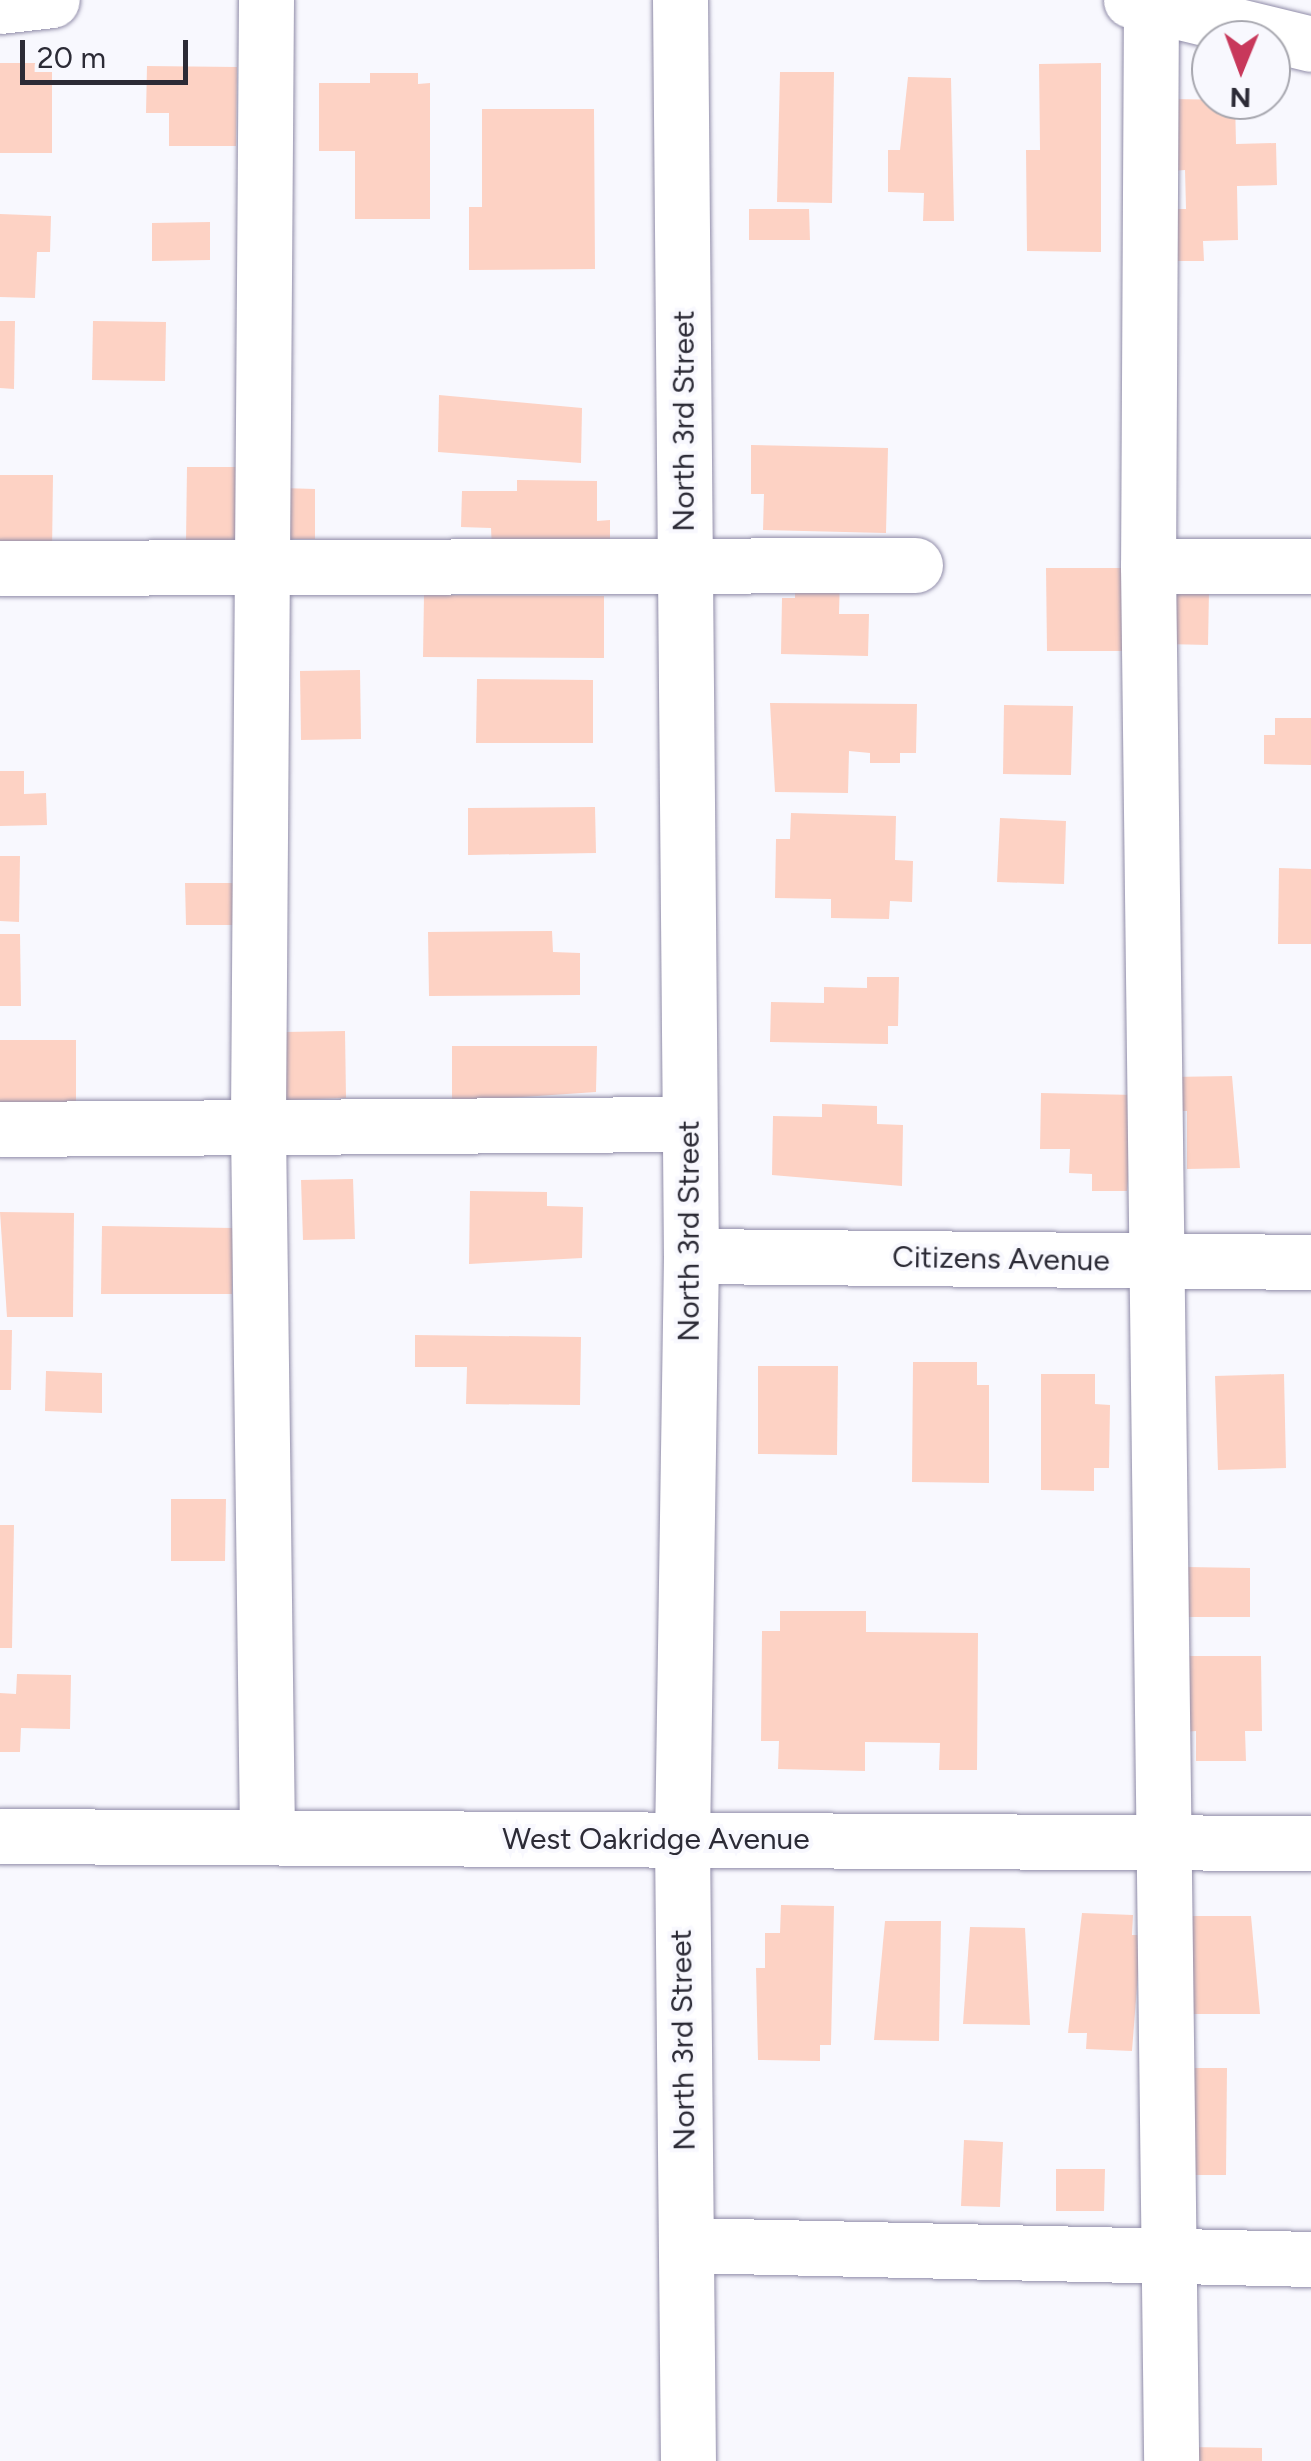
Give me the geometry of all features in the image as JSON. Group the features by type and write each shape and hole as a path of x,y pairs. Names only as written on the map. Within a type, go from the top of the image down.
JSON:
{"street":[{"path":"0,6 52,0"},
{"path":"266,0 258,571 258,1128 267,1836"},
{"name":"North 3rd Street","path":"680,0 691,1256 682,1839 688,2461"},
{"path":"1171,2461 1141,1 1311,44"},
{"path":"0,568 258,571 915,565"},
{"path":"1148,566 1311,566"},
{"path":"0,1129 689,1124"},
{"name":"Citizens Avenue","path":"691,1256 1311,1262"},
{"name":"West Oakridge Avenue","path":"0,1836 1311,1844"},
{"path":"686,2245 1170,2260 1311,2259"}],"building":[{"path":"0,63 52,63 52,153 0,153"},
{"path":"1101,63 1101,252 1027,251 1026,150 1040,150 1039,64"},
{"path":"147,66 237,67 236,146 169,146 169,113 146,113"},
{"path":"780,72 834,72 832,203 777,202"},
{"path":"370,73 418,73 418,84 430,83 430,219 355,219 355,151 319,151 319,83 370,83"},
{"path":"908,77 951,78 954,221 923,221 924,193 888,192 888,150 900,150"},
{"path":"1171,99 1191,99 1191,120 1235,120 1236,144 1276,143 1277,185 1237,186 1238,240 1203,241 1204,261 1174,261 1172,209 1186,209 1185,170 1172,171"},
{"path":"482,109 594,109 595,269 469,270 469,207 482,207"},
{"path":"749,209 809,209 810,240 749,240"},
{"path":"0,214 51,216 50,252 37,252 35,298 0,297"},
{"path":"210,222 210,260 152,261 152,223"},
{"path":"0,321 15,321 14,389 0,388"},
{"path":"93,321 166,322 165,381 92,380"},
{"path":"439,395 582,408 581,463 438,452"},
{"path":"751,445 888,448 886,533 763,530 764,494 751,494"},
{"path":"187,467 240,467 240,543 186,543"},
{"path":"0,475 53,475 52,553 0,552"},
{"path":"517,480 597,481 597,521 610,520 610,550 492,550 491,528 461,527 462,491 517,491"},
{"path":"282,488 315,489 315,539 282,539"},
{"path":"1046,568 1122,568 1122,651 1047,651"},
{"path":"795,574 840,575 839,614 869,614 868,656 781,654 782,598 795,598"},
{"path":"1166,591 1209,591 1208,645 1166,644"},
{"path":"424,595 604,596 604,658 423,657"},
{"path":"360,670 361,739 301,740 300,671"},
{"path":"477,679 593,680 593,743 476,743"},
{"path":"770,703 917,704 916,753 900,753 900,763 870,763 870,753 849,751 848,793 775,792"},
{"path":"1004,705 1073,706 1071,775 1003,774"},
{"path":"1275,718 1311,718 1311,765 1264,764 1264,735 1275,735"},
{"path":"0,771 24,771 24,794 46,793 47,825 0,826"},
{"path":"595,807 596,853 468,855 468,808"},
{"path":"791,813 896,816 895,860 913,861 912,902 890,901 889,919 831,918 831,899 775,898 776,839 790,839"},
{"path":"1000,818 1066,821 1064,884 997,882"},
{"path":"0,856 20,856 19,922 0,921"},
{"path":"1279,868 1311,869 1311,944 1278,944"},
{"path":"185,883 237,883 237,925 186,925"},
{"path":"552,931 553,952 580,953 580,995 429,996 428,932"},
{"path":"0,934 20,934 21,1006 0,1006"},
{"path":"867,977 899,977 898,1026 888,1026 888,1044 770,1042 771,1002 824,1003 824,987 867,988"},
{"path":"345,1031 346,1098 285,1100 284,1032"},
{"path":"0,1040 76,1040 76,1103 0,1103"},
{"path":"452,1046 597,1046 596,1092 452,1102"},
{"path":"1232,1076 1240,1168 1187,1169 1187,1111 1171,1111 1171,1077"},
{"path":"1041,1093 1135,1095 1127,1191 1092,1191 1092,1174 1069,1173 1070,1149 1040,1149"},
{"path":"822,1104 877,1106 877,1124 903,1125 902,1186 772,1175 773,1116 822,1117"},
{"path":"353,1179 355,1239 303,1240 301,1180"},
{"path":"470,1191 547,1192 547,1206 583,1207 582,1258 469,1264"},
{"path":"0,1212 74,1213 73,1317 7,1317"},
{"path":"102,1226 233,1228 232,1294 101,1294"},
{"path":"0,1330 12,1330 11,1390 0,1390"},
{"path":"415,1335 581,1337 580,1405 466,1404 467,1367 415,1367"},
{"path":"913,1362 977,1362 977,1385 989,1385 989,1483 912,1482"},
{"path":"758,1366 838,1366 837,1455 758,1454"},
{"path":"46,1371 102,1373 102,1413 45,1411"},
{"path":"1041,1374 1095,1374 1095,1404 1110,1405 1109,1468 1094,1468 1094,1491 1041,1490"},
{"path":"1284,1374 1286,1468 1218,1470 1215,1376"},
{"path":"171,1499 226,1499 225,1561 171,1561"},
{"path":"0,1525 14,1525 12,1648 0,1648"},
{"path":"1186,1567 1250,1568 1250,1617 1186,1617"},
{"path":"780,1611 866,1611 866,1632 978,1633 977,1770 939,1770 940,1743 865,1742 865,1771 778,1769 779,1741 761,1741 762,1631 780,1631"},
{"path":"1182,1656 1261,1656 1262,1731 1245,1731 1246,1761 1196,1761 1196,1731 1183,1732"},
{"path":"17,1674 71,1675 70,1729 21,1728 20,1752 0,1752 0,1693 16,1694"},
{"path":"781,1905 834,1906 831,2045 820,2045 820,2061 758,2060 756,1968 765,1968 765,1933 780,1933"},
{"path":"1082,1913 1133,1915 1132,1935 1141,1935 1132,2051 1086,2049 1087,2033 1068,2033"},
{"path":"1187,1916 1251,1916 1260,2014 1192,2014"},
{"path":"885,1921 941,1921 939,2041 874,2040"},
{"path":"970,1927 1025,1928 1030,2025 963,2024"},
{"path":"1183,2068 1227,2068 1226,2175 1182,2175"},
{"path":"964,2140 1003,2142 1000,2207 961,2206"},
{"path":"1056,2169 1105,2169 1104,2211 1056,2211"},
{"path":"1185,2447 1262,2448 1262,2461 1185,2461"}]}
